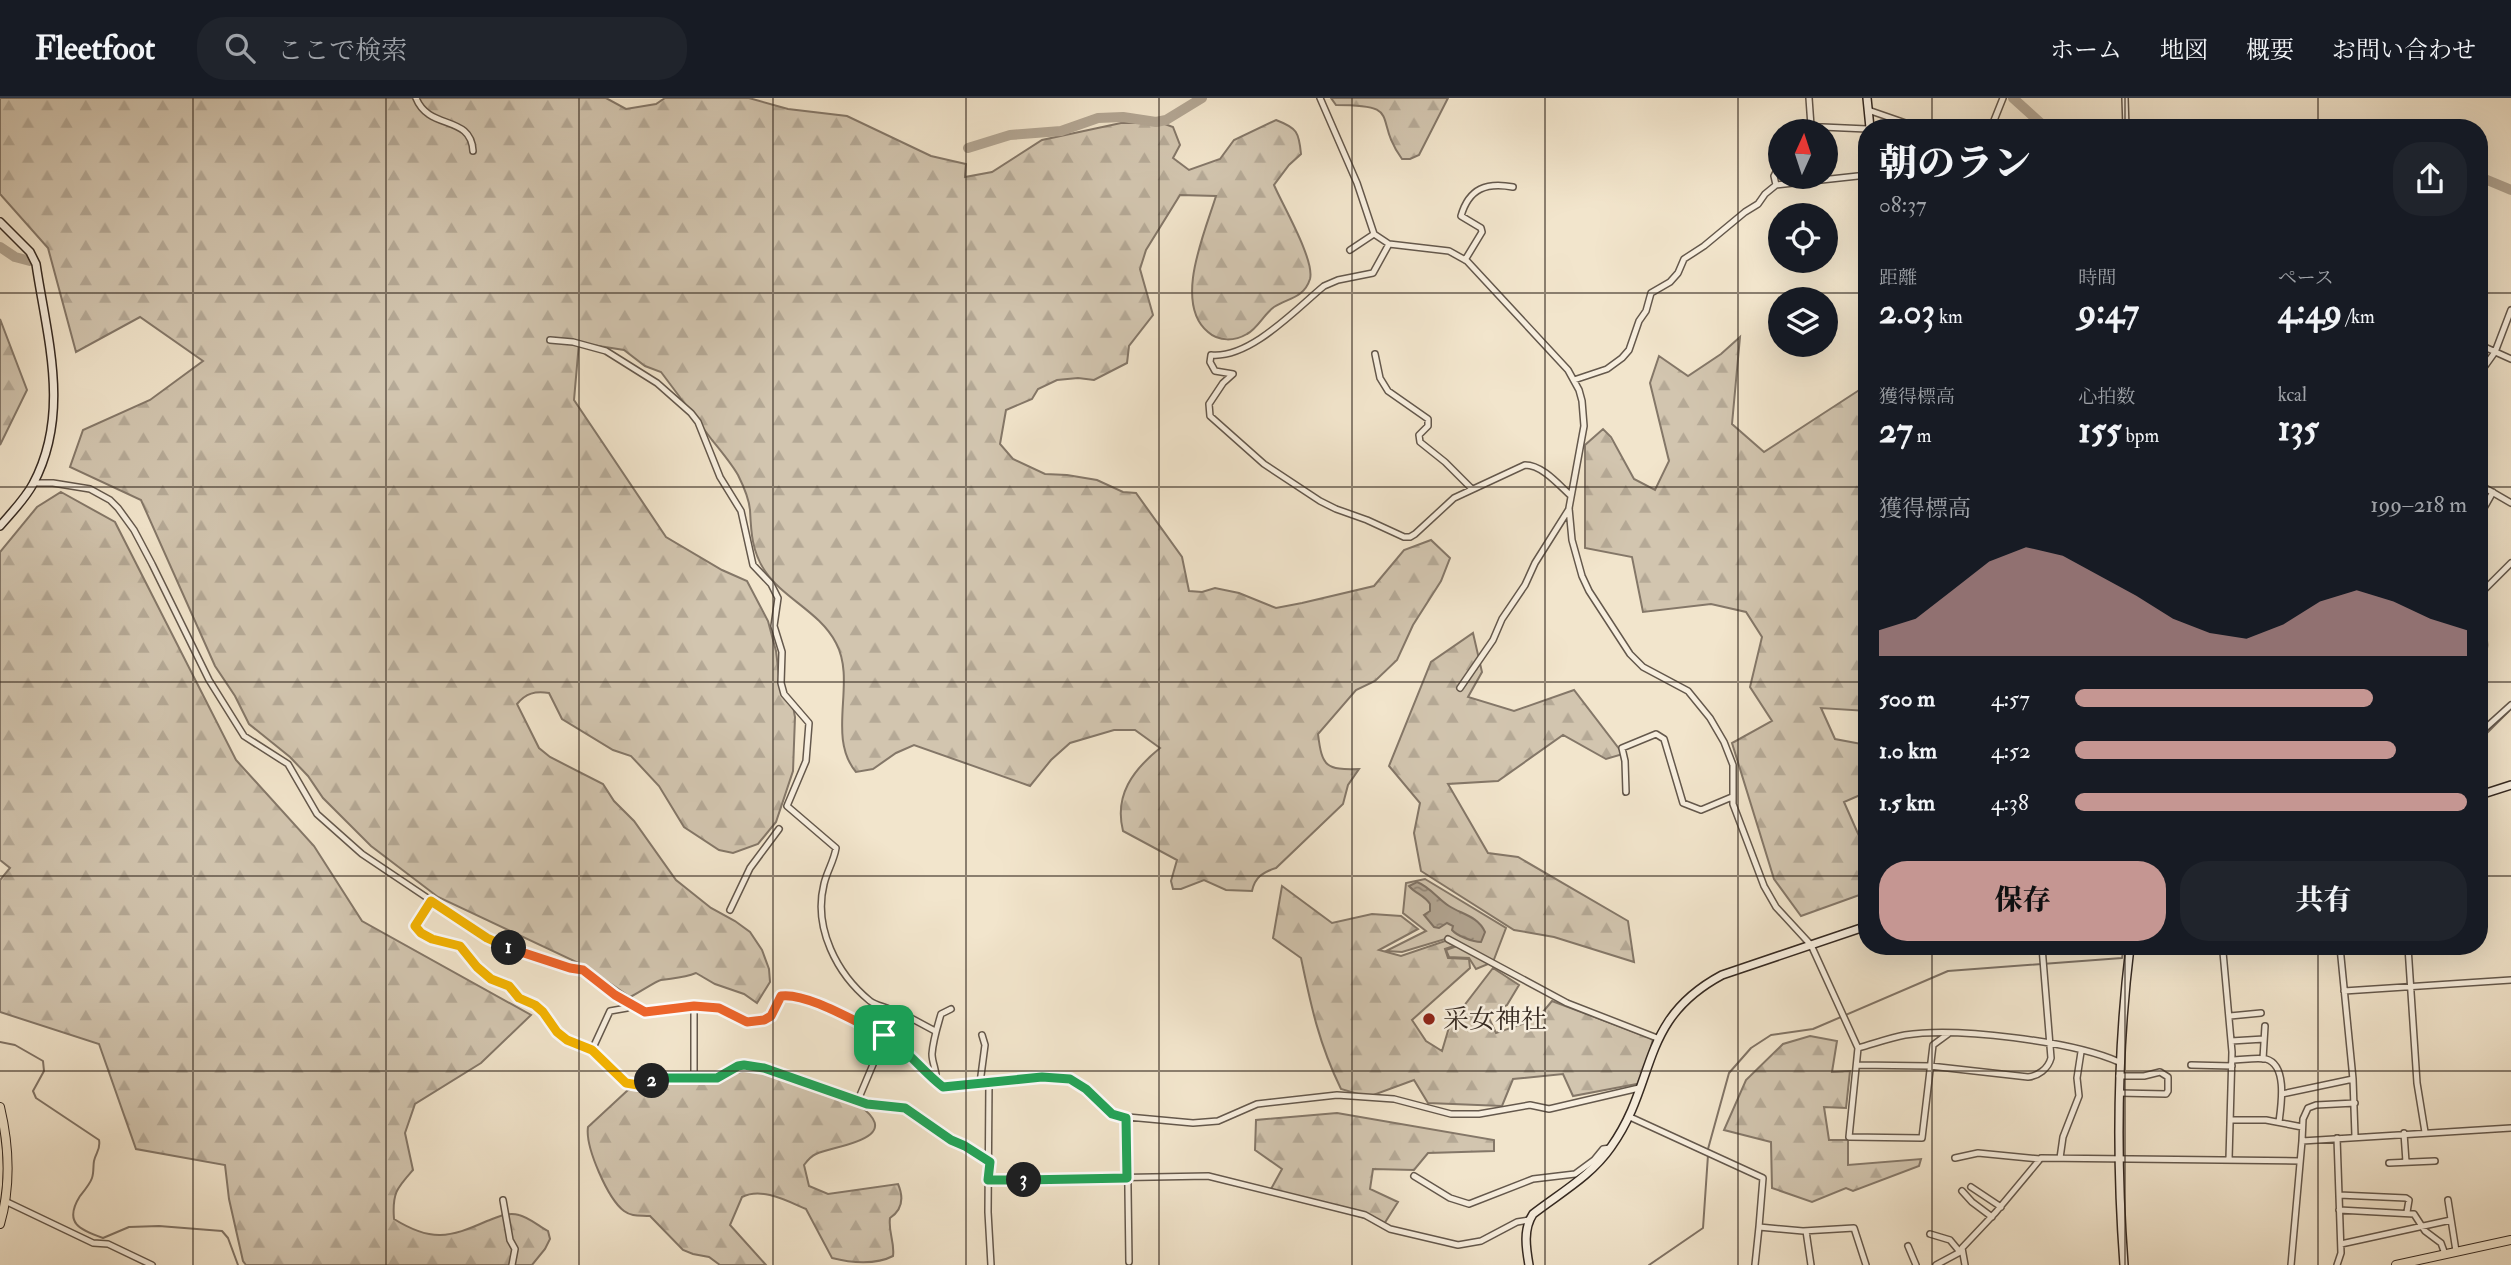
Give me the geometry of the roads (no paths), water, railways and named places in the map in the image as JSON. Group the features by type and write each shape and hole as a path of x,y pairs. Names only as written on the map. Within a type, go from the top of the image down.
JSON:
{"main road":[{"path":"0,1107 7,1154 5,1201 0,1224"},
{"path":"2396,1265 2511,1240"}],"street":[{"path":"416,98 418,106 428,116 466,131 473,151"},
{"path":"1320,98 1357,183 1374,234 1389,244 1449,251 1465,260 1568,370 1574,380 1582,401 1584,426 1569,508 1575,553 1589,591 1623,646 1638,663 1688,691 1721,736 1732,761 1732,797 1769,897 1811,945 1858,1048 1849,1137 1921,1139 1934,1043 1948,1034"},
{"path":"1810,98 1811,119"},
{"path":"1867,98 1868,119"},
{"path":"2125,98 2126,119"},
{"path":"1995,119 2002,100"},
{"path":"1868,110 1894,119"},
{"path":"1838,127 1858,128"},
{"path":"1838,178 1858,176"},
{"path":"1465,260 1483,230 1461,216 1467,204 1483,187 1513,187"},
{"path":"1574,380 1607,369 1622,358 1629,349 1639,321 1646,311 1651,293 1670,282 1678,273 1684,258 1758,204 1770,189"},
{"path":"0,222 30,252 36,264 55,385 49,447 26,496 0,526"},
{"path":"1350,250 1374,234"},
{"path":"1389,244 1373,273 1334,281 1324,286 1263,336 1242,349 1229,355 1212,355 1210,362 1215,371 1233,374 1223,383 1209,404 1209,413 1215,422 1264,464 1320,500 1404,537 1410,537 1454,498 1527,464 1536,466 1570,495"},
{"path":"2488,362 2495,352 2511,310"},
{"path":"550,340 573,342 606,351 657,383 691,413 698,422 720,477 741,511 753,565 771,584 778,598 774,626 782,652 783,688 809,723 806,761 787,806 835,845 834,860 823,890 825,932 831,951 846,977 871,1001 895,1012 858,1100"},
{"path":"2488,349 2511,359"},
{"path":"1375,354 1380,377 1388,391 1428,419 1428,426 1419,435 1420,442 1452,468 1472,489"},
{"path":"34,483 53,482 90,489 110,500 118,508 134,530 152,564 209,680 244,736 288,764 297,776 310,804 327,825 362,854 487,938 509,948 583,970 629,1004 645,1012 694,1006 719,1008 744,1021 758,1021 771,1016 781,996 796,995 897,1043 936,1082 948,1088 1042,1077 1070,1079 1086,1089 1112,1114 1126,1118 1212,1122 1257,1104 1346,1094 1394,1099 1451,1114 1479,1114 1530,1105 1549,1109 1640,1088"},
{"path":"2488,489 2511,503"},
{"path":"2488,501 2493,492"},
{"path":"1460,688 1493,640 1502,619 1525,586 1551,535 1569,508"},
{"path":"2488,586 2511,563"},
{"path":"2488,726 2511,705"},
{"path":"1626,792 1622,748 1656,734 1664,738 1683,803 1701,810 1732,797"},
{"path":"2488,792 2511,785"},
{"path":"730,910 750,868 779,829"},
{"path":"431,901 415,926 421,933 432,939 460,946 491,979 509,986 519,998 543,1012 557,1032 567,1040 592,1050 630,1085 663,1078 717,1078 738,1066 755,1066 872,1105 899,1106 909,1110 951,1140 990,1162"},
{"path":"1529,1265 1526,1237 1529,1220 1533,1214 1583,1178 1611,1149 1630,1117 1657,1038 1670,1016 1685,1000 1705,984 1745,966 1858,929"},
{"path":"1448,939 1567,1003 1657,1038"},
{"path":"1858,1065 1930,1066 2031,1077 2048,1065 2051,1058 2043,955"},
{"path":"2124,1265 2118,1159 2119,1062 2129,955"},
{"path":"2224,955 2232,1063 2229,1159"},
{"path":"2341,955 2355,1103 2355,1136"},
{"path":"2409,955 2417,1083 2425,1132"},
{"path":"2344,991 2511,980"},
{"path":"592,1050 610,1011 627,1008 629,1004"},
{"path":"694,1006 694,1079"},
{"path":"936,1082 932,1053 935,1031 941,1014 951,1009"},
{"path":"896,1010 935,1031"},
{"path":"2230,1016 2261,1013"},
{"path":"2263,1059 2265,1026"},
{"path":"1858,1048 1904,1035 1948,1034 2050,1044 2119,1062"},
{"path":"980,1083 985,1045 982,1035"},
{"path":"2231,1041 2263,1039"},
{"path":"2060,1157 2063,1137 2079,1096 2077,1078 2081,1052"},
{"path":"2191,1065 2263,1059 2271,1061 2278,1070 2282,1094 2279,1122"},
{"path":"2119,1076 2144,1076 2160,1072 2168,1077 2169,1089 2166,1094 2119,1093"},
{"path":"2282,1094 2353,1079"},
{"path":"989,1082 991,1265"},
{"path":"2291,1265 2302,1127 2306,1112 2312,1106 2355,1103"},
{"path":"1630,1117 1763,1178 1755,1265"},
{"path":"1126,1118 1129,1262"},
{"path":"2231,1120 2279,1122 2302,1127"},
{"path":"2302,1141 2511,1128"},
{"path":"2404,1133 2406,1162"},
{"path":"2337,1138 2341,1244 2337,1265"},
{"path":"1415,1175 1450,1198 1469,1204 1533,1179 1575,1174 1594,1160 1603,1149 1611,1149"},
{"path":"1955,1158 1978,1153 2040,1158 2300,1161"},
{"path":"1936,1265 1961,1252 2040,1158"},
{"path":"2389,1163 2435,1161"},
{"path":"988,1180 1218,1177 1365,1216 1390,1229 1458,1245 1480,1241 1517,1222 1529,1220"},
{"path":"1970,1187 2001,1206"},
{"path":"1962,1191 1992,1217"},
{"path":"2339,1195 2406,1198 2409,1200 2407,1212"},
{"path":"503,1200 510,1240 515,1249 512,1265"},
{"path":"2448,1200 2456,1251"},
{"path":"5,1201 93,1243 108,1244 152,1265"},
{"path":"2339,1210 2407,1212 2416,1215 2422,1227 2441,1244 2445,1254"},
{"path":"2341,1244 2451,1220"},
{"path":"1759,1227 1806,1231 1854,1228 1866,1265"},
{"path":"1806,1231 1811,1265"},
{"path":"1930,1234 1950,1240 1961,1252 1965,1265"},
{"path":"1908,1246 1916,1265"}],"water":[{"path":"1417,882 1449,906 1478,922 1485,932 1481,942 1458,934 1452,930 1453,926 1447,923 1439,928 1434,927 1424,915 1430,911 1430,904 1409,886"}],"waterway":[{"path":"968,148 1010,135 1061,131 1098,118 1123,117 1156,122 1166,120 1202,98"},
{"path":"2013,98 2036,119"},
{"path":"2488,180 2511,190"},
{"path":"0,247 15,257 30,261"},
{"path":"2488,732 2509,711"},
{"path":"1708,1149 1729,1073 1751,1048 1771,1035 1813,1029 1948,971 2122,958 2123,955"},
{"path":"0,1042 15,1045 43,1061 44,1071 33,1091 36,1098 99,1140 92,1178 75,1205 73,1213 76,1224 103,1238 129,1227 159,1226 222,1231 228,1238 238,1265"},
{"path":"1649,1265 1703,1228 1708,1155"}],"place":[{"name":"采女神社","path":"1429,1019"}]}
